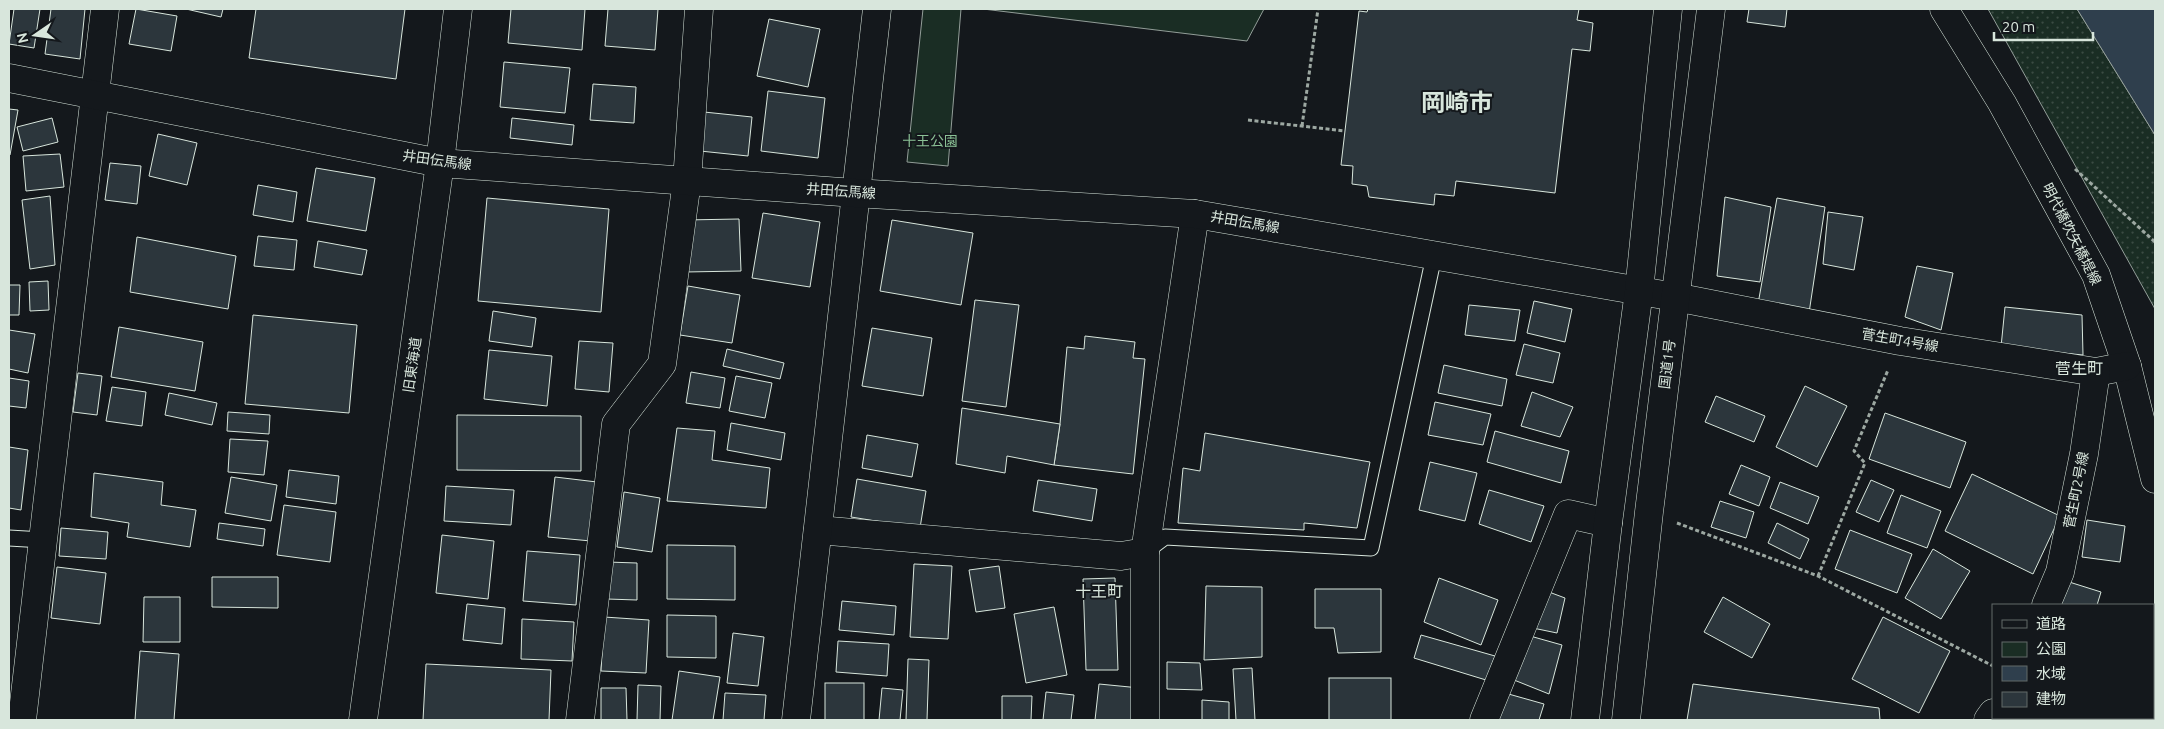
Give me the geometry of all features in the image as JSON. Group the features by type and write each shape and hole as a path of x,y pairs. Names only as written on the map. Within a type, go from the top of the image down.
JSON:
{"main road":[{"path":"22,720 104,9"},
{"name":"旧東海道","path":"364,720 440,163 458,9"},
{"path":"580,720 616,424 662,364 687,181 699,9"},
{"path":"796,720 877,9"},
{"path":"1585,720 1608,523 1639,291 1668,9"},
{"name":"国道1号","path":"1626,720 1648,512 1711,9"},
{"name":"明代橋吹矢橋堤線","path":"1944,9 2002,103 2096,275 2127,366 2155,479"},
{"name":"井田伝馬線","path":"9,78 440,163 1195,214 1675,297"},
{"path":"1145,720 1145,552 1195,214"},
{"name":"菅生町4号線","path":"1675,297 1900,341 2096,372 2127,366"},
{"name":"菅生町2号線","path":"2046,604 2060,572 2084,454 2096,372"},
{"path":"1484,720 1568,514 1608,523"},
{"path":"818,530 1121,556 1145,552"}],"lane":[{"path":"1145,552 1165,537 1371,548 1434,256"},
{"path":"9,538 43,540"}],"path":[{"path":"1302,126 1318,9"},
{"path":"1248,120 1345,131"},
{"path":"2068,163 2155,242"},
{"path":"1818,576 1865,463 1854,452 1900,341"},
{"path":"1648,512 1818,576 1992,665"}],"green space":[{"name":"十王公園","path":"923,9 961,9 948,166 907,162"},
{"path":"983,9 1264,9 1247,41"},
{"path":"1988,9 2077,9 2155,135 2155,309"}],"water":[{"path":"2077,9 2155,9 2155,135"}],"building":[{"path":"14,9 40,9 34,48 9,44"},
{"path":"51,9 85,9 80,59 45,54"},
{"path":"136,9 177,16 171,51 129,44"},
{"path":"186,9 223,9 221,17"},
{"path":"256,9 405,9 396,79 249,58"},
{"path":"511,9 585,9 582,50 508,43"},
{"path":"608,9 658,9 655,50 605,46"},
{"path":"1368,9 1579,9 1577,20 1593,23 1590,51 1572,49 1555,193 1456,181 1454,196 1435,194 1434,205 1369,197 1367,186 1352,184 1353,166 1341,165 1359,11 1367,12"},
{"path":"1749,9 1787,9 1785,27 1747,22"},
{"path":"769,19 820,29 808,87 757,76"},
{"path":"504,62 570,68 565,113 500,107"},
{"path":"593,84 636,87 634,123 590,120"},
{"path":"768,91 825,98 818,158 761,151"},
{"path":"9,109 18,110 10,155 9,155"},
{"path":"704,112 752,117 748,156 700,151"},
{"path":"52,118 58,142 23,151 17,127"},
{"path":"512,118 574,125 572,145 510,138"},
{"path":"158,134 197,143 187,185 149,176"},
{"path":"60,154 64,187 26,191 23,156"},
{"path":"110,163 141,166 137,204 105,200"},
{"path":"316,168 375,178 366,231 307,221"},
{"path":"258,185 297,192 293,222 253,215"},
{"path":"50,196 55,265 30,269 22,200"},
{"path":"1725,197 1771,207 1760,282 1717,276"},
{"path":"487,198 609,209 601,312 478,301"},
{"path":"1777,198 1825,207 1809,313 1758,304"},
{"path":"1828,212 1863,217 1854,270 1823,264"},
{"path":"763,213 820,222 810,287 752,278"},
{"path":"739,219 741,271 685,272 684,220"},
{"path":"892,220 973,233 961,305 880,291"},
{"path":"258,236 297,240 294,270 254,266"},
{"path":"137,237 236,256 228,309 130,292"},
{"path":"318,241 367,250 362,275 314,267"},
{"path":"1917,266 1953,273 1941,330 1905,317"},
{"path":"48,281 49,310 30,311 29,282"},
{"path":"9,285 20,285 19,315 9,315"},
{"path":"688,286 740,295 732,343 680,335"},
{"path":"975,300 1019,305 1006,407 962,401"},
{"path":"1534,301 1572,309 1565,342 1527,333"},
{"path":"1469,305 1520,310 1515,341 1465,335"},
{"path":"2005,307 2082,315 2083,355 2001,347"},
{"path":"493,311 536,318 532,347 489,341"},
{"path":"253,315 357,325 349,413 245,404"},
{"path":"119,327 203,342 195,391 111,377"},
{"path":"872,328 932,338 923,396 862,386"},
{"path":"9,330 35,334 28,373 9,369"},
{"path":"1085,336 1135,342 1133,358 1145,359 1133,474 1054,465 1067,347 1084,349"},
{"path":"579,341 613,343 609,392 575,389"},
{"path":"1524,344 1560,353 1553,383 1516,375"},
{"path":"727,349 784,363 780,379 723,366"},
{"path":"489,350 552,356 547,406 484,399"},
{"path":"1444,365 1507,379 1502,406 1438,393"},
{"path":"691,372 725,378 720,408 686,403"},
{"path":"78,373 102,376 97,415 73,412"},
{"path":"736,376 772,383 765,418 729,411"},
{"path":"9,378 29,381 26,408 9,406"},
{"path":"1805,386 1847,406 1817,467 1776,447"},
{"path":"112,387 146,392 142,426 106,421"},
{"path":"1532,392 1573,407 1560,437 1521,426"},
{"path":"169,393 217,403 212,425 165,415"},
{"path":"1716,396 1765,416 1754,442 1705,422"},
{"path":"1435,402 1491,414 1483,445 1428,435"},
{"path":"962,408 1060,424 1054,465 1007,456 1005,473 956,464"},
{"path":"228,412 270,415 269,434 227,431"},
{"path":"1885,413 1966,442 1950,488 1869,459"},
{"path":"457,415 581,416 581,471 457,470"},
{"path":"731,423 785,433 781,460 727,450"},
{"path":"677,428 715,431 712,460 770,468 766,508 667,501"},
{"path":"1495,431 1569,451 1561,483 1487,462"},
{"path":"1205,433 1370,462 1357,528 1304,523 1304,530 1178,523 1183,468 1200,471"},
{"path":"867,435 918,444 912,477 862,468"},
{"path":"230,439 268,441 264,475 228,472"},
{"path":"9,447 28,450 21,510 9,508"},
{"path":"1430,462 1477,473 1465,521 1419,510"},
{"path":"1741,465 1770,477 1759,506 1729,494"},
{"path":"289,470 339,476 336,504 286,497"},
{"path":"94,473 163,482 161,505 196,510 190,547 127,537 129,523 91,517"},
{"path":"1972,474 2060,516 2033,574 1945,531"},
{"path":"231,477 277,485 271,521 225,513"},
{"path":"555,477 597,482 591,541 548,537"},
{"path":"857,479 926,491 920,528 851,517"},
{"path":"1038,480 1097,489 1092,521 1033,511"},
{"path":"1871,480 1894,490 1879,522 1856,512"},
{"path":"1780,482 1819,497 1808,524 1770,508"},
{"path":"446,486 514,490 511,525 444,521"},
{"path":"1489,490 1544,506 1531,542 1479,524"},
{"path":"624,492 660,498 652,552 617,547"},
{"path":"1901,495 1941,511 1927,548 1887,533"},
{"path":"1720,501 1754,512 1746,538 1711,527"},
{"path":"284,505 336,512 330,562 277,555"},
{"path":"2087,520 2125,526 2120,562 2082,557"},
{"path":"219,523 265,529 263,546 217,539"},
{"path":"1777,523 1809,539 1800,559 1768,543"},
{"path":"61,528 108,532 106,559 59,556"},
{"path":"1850,530 1912,554 1897,593 1835,569"},
{"path":"442,535 494,541 488,599 436,593"},
{"path":"667,545 735,546 735,600 667,599"},
{"path":"1933,549 1970,571 1941,619 1905,598"},
{"path":"527,551 580,555 576,605 523,601"},
{"path":"607,562 637,563 637,600 607,599"},
{"path":"914,564 952,566 948,639 910,637"},
{"path":"999,566 1005,608 976,612 969,570"},
{"path":"57,567 106,573 100,624 51,618"},
{"path":"212,577 278,577 278,608 212,607"},
{"path":"1115,578 1118,670 1086,670 1083,579"},
{"path":"1439,578 1498,600 1481,645 1424,622"},
{"path":"2066,581 2101,592 2097,604 2059,604"},
{"path":"1206,586 1262,587 1262,657 1204,660"},
{"path":"1315,589 1381,589 1381,652 1338,653 1334,628 1315,628"},
{"path":"1541,589 1565,598 1557,633 1528,627"},
{"path":"144,597 180,597 180,642 143,642"},
{"path":"1723,597 1770,624 1752,658 1704,632"},
{"path":"842,601 896,606 894,635 839,630"},
{"path":"467,604 505,608 502,644 463,640"},
{"path":"1054,607 1067,675 1026,683 1014,614"},
{"path":"667,615 716,616 716,658 667,657"},
{"path":"604,617 649,620 646,673 601,671"},
{"path":"1883,617 1950,651 1919,713 1852,679"},
{"path":"522,619 574,622 572,661 521,659"},
{"path":"733,633 764,637 758,686 727,683"},
{"path":"1523,634 1562,645 1549,694 1509,678"},
{"path":"1421,635 1495,656 1486,680 1414,658"},
{"path":"838,641 889,644 887,676 836,672"},
{"path":"140,651 179,654 174,720 135,720"},
{"path":"908,659 929,660 927,720 906,720"},
{"path":"1167,662 1200,663 1202,690 1167,689"},
{"path":"426,664 551,670 549,720 423,720"},
{"path":"1252,668 1255,720 1236,720 1233,669"},
{"path":"679,671 720,677 713,720 672,720"},
{"path":"1329,678 1391,678 1391,720 1329,720"},
{"path":"825,683 864,683 864,720 825,720"},
{"path":"1099,684 1140,688 1137,720 1095,720"},
{"path":"1693,684 1879,708 1880,720 1687,720"},
{"path":"638,685 661,686 660,720 637,720"},
{"path":"601,688 626,688 627,720 601,720"},
{"path":"882,688 903,690 900,720 879,720"},
{"path":"1046,692 1074,695 1071,720 1043,720"},
{"path":"725,693 766,695 764,720 723,720"},
{"path":"1505,693 1544,704 1539,720 1496,720"},
{"path":"1002,696 1032,696 1031,720 1002,720"},
{"path":"1202,700 1229,702 1229,720 1202,720"},
{"path":"2000,719 2046,719 2046,720"}],"district":[{"name":"岡崎市","path":"1457,102"},
{"name":"菅生町","path":"2079,368"},
{"name":"十王町","path":"1099,591"}]}
